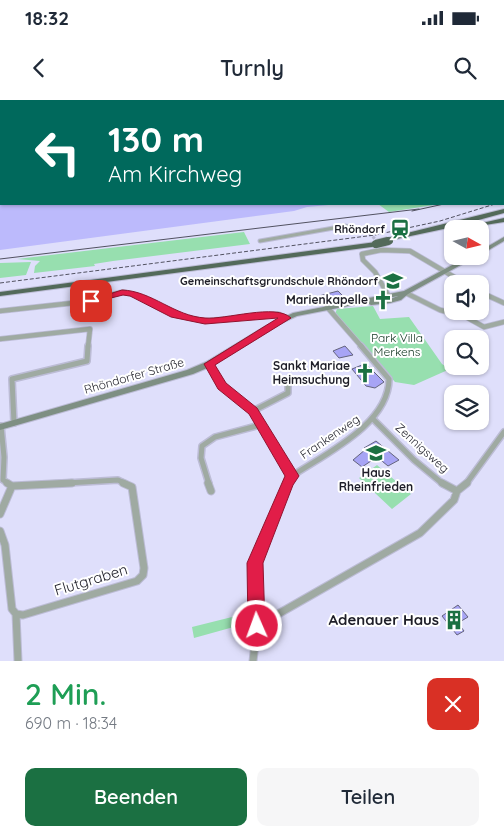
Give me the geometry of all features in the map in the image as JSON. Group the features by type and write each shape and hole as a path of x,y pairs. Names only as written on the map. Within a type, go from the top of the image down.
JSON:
{"highway":[{"path":"0,294 377,243 486,217 504,210"},
{"path":"489,220 504,216"},
{"path":"489,222 504,220"},
{"path":"388,240 444,231"},
{"path":"0,290 377,243"}],"main road":[{"path":"489,248 504,239"},
{"path":"390,295 397,296 398,300 406,293 458,265"},
{"name":"Rhöndorfer Straße","path":"352,304 406,293"},
{"name":"Rhöndorfer Straße","path":"1,427 152,384 209,364 286,318 304,312 327,307 398,300"}],"street":[{"path":"260,241 345,226 365,230"},
{"path":"377,243 387,250"},
{"path":"390,295 375,268 361,257 366,253 387,250 411,251 451,275"},
{"path":"0,311 82,302 122,292 136,295 174,315 205,321 278,314 286,318"},
{"path":"406,293 434,308 466,317 484,327 504,322"},
{"path":"489,296 504,303"},
{"name":"Frankenweg","path":"253,661 257,626 255,563 287,482 292,476 374,420 389,394 389,379 327,307"},
{"path":"0,339 90,329 87,361 12,379 14,423"},
{"path":"209,364 222,386 253,411 292,476"},
{"path":"253,411 288,393 288,385"},
{"name":"Zennigsweg","path":"374,420 429,471 450,488 457,491"},
{"path":"211,491 201,458 202,446 215,437 260,425"},
{"path":"0,514 12,486 3,480 4,457 1,427"},
{"path":"257,626 420,534 454,500 457,491 463,488 504,432"},
{"name":"Flutgraben","path":"12,486 118,480 126,483 132,487 144,568 142,575 137,581 23,615 16,614"},
{"path":"0,531 5,545 12,609 16,614 18,661"}],"green space":[{"path":"379,205 434,205 389,212"},
{"path":"244,232 250,244 113,261 94,264 95,266 34,273 35,266 40,261 17,259"},
{"path":"31,262 26,275 0,278 0,263"},
{"name":"Park Villa Merkens","path":"373,306 380,319 409,317 444,365 444,372 414,385 395,382 335,314 337,309"},
{"path":"377,465 411,494 392,509 359,478"},
{"path":"248,613 248,623 194,638 192,627"}],"water":[{"path":"0,205 328,205 307,207 294,211 0,250"}],"building":[{"path":"338,291 342,295 334,298 337,301 328,303 319,296"},
{"path":"345,346 353,355 339,358 333,351"},
{"name":"Sankt Mariae Heimsuchung","path":"367,365 384,382 375,388 366,386 352,369"},
{"name":"Haus Rheinfrieden","path":"376,441 399,460 388,466 377,457 362,467 353,460 366,449 364,448"},
{"name":"Adenauer Haus","path":"458,605 468,617 458,623 464,631 457,635 442,616"}],"tunnel":[{"path":"365,230 380,243 378,241"}],"tram line":[{"path":"412,211 439,205"},
{"path":"0,259 419,209"}],"railway":[{"path":"0,283 375,235 440,221 492,205"}],"place":[{"name":"Rhöndorf","path":"400,229"},
{"name":"Gemeinschaftsgrundschule Rhöndorf","path":"393,281"},
{"name":"Marienkapelle","path":"383,300"},
{"name":"Sankt Mariae Heimsuchung","path":"365,373"},
{"name":"Haus Rheinfrieden","path":"376,453"},
{"name":"Adenauer Haus","path":"454,620"}],"route":[{"path":"91,301 122,292 132,293 158,308 174,315 191,319 220,321 278,314 286,318 266,328 209,364 222,386 253,411 292,476 287,482 255,563 257,626"}]}
